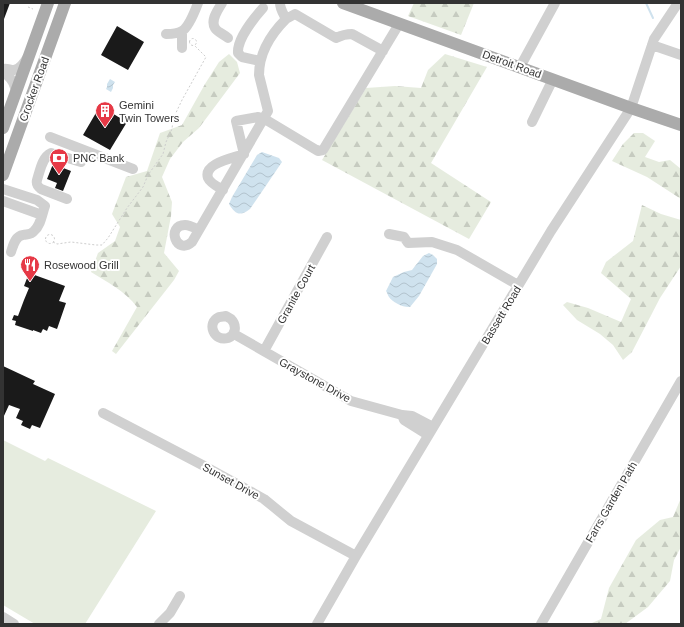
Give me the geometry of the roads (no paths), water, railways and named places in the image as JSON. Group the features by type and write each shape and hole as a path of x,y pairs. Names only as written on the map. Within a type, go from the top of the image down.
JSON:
{"main road":[{"name":"Crocker Road","path":"3,128 48,3"},
{"name":"Crocker Road","path":"3,175 65,3"},
{"name":"Detroit Road","path":"343,3 681,125"},
{"path":"3,155 14,119 11,106"}],"street":[{"path":"166,34 173,34 182,31 186,27 198,3"},
{"path":"222,3 214,18 214,24 215,28 228,38"},
{"path":"280,3 281,11 286,19"},
{"path":"520,67 555,3"},
{"name":"Bassett Road","path":"317,624 518,285 551,231 631,108 654,39 679,4"},
{"path":"260,62 242,57 238,53 237,49 253,20 263,8"},
{"path":"199,230 268,111 259,75 260,62 267,43 278,26 295,14 336,38 342,35 352,34 383,51"},
{"path":"244,154 236,121 258,117 264,119 318,151 323,150 399,24"},
{"path":"182,31 182,48"},
{"path":"652,45 681,55"},
{"path":"3,68 14,70 29,57"},
{"path":"3,72 12,80 16,92"},
{"path":"532,122 553,79"},
{"path":"50,137 133,169"},
{"path":"67,199 37,186 36,183 44,160 47,155 55,153 81,162"},
{"path":"222,190 211,182 208,178 208,172 217,163 244,154"},
{"path":"3,189 37,200 44,210 42,218 34,232 28,235 21,235 16,238 11,252"},
{"path":"3,201 44,210"},
{"path":"389,234 404,237 408,243 432,242 457,250 518,285"},
{"name":"Granite Court","path":"264,351 327,237"},
{"name":"Graystone Drive","path":"234,334 351,401 402,415 404,420 431,431"},
{"name":"Farrs Garden Path","path":"541,624 681,381"},
{"name":"Sunset Drive","path":"103,413 264,499 291,521 356,556"},
{"path":"160,624 170,613 180,596"},
{"path":"3,617 14,624"}],"water":[{"path":"110,79 115,82 111,92 106,89"},
{"path":"262,152 279,158 282,162 250,209 241,214 238,213 233,210 229,204 257,155"},
{"path":"429,253 437,259 437,264 419,296 410,307 395,303 386,291 393,277 412,270 423,256"}],"waterway":[{"path":"646,3 653,18"}],"place":[{"name":"Gemini Twin Towers","path":"105,128"},
{"name":"PNC Bank","path":"59,175"},
{"name":"Rosewood Grill","path":"30,282"}]}
